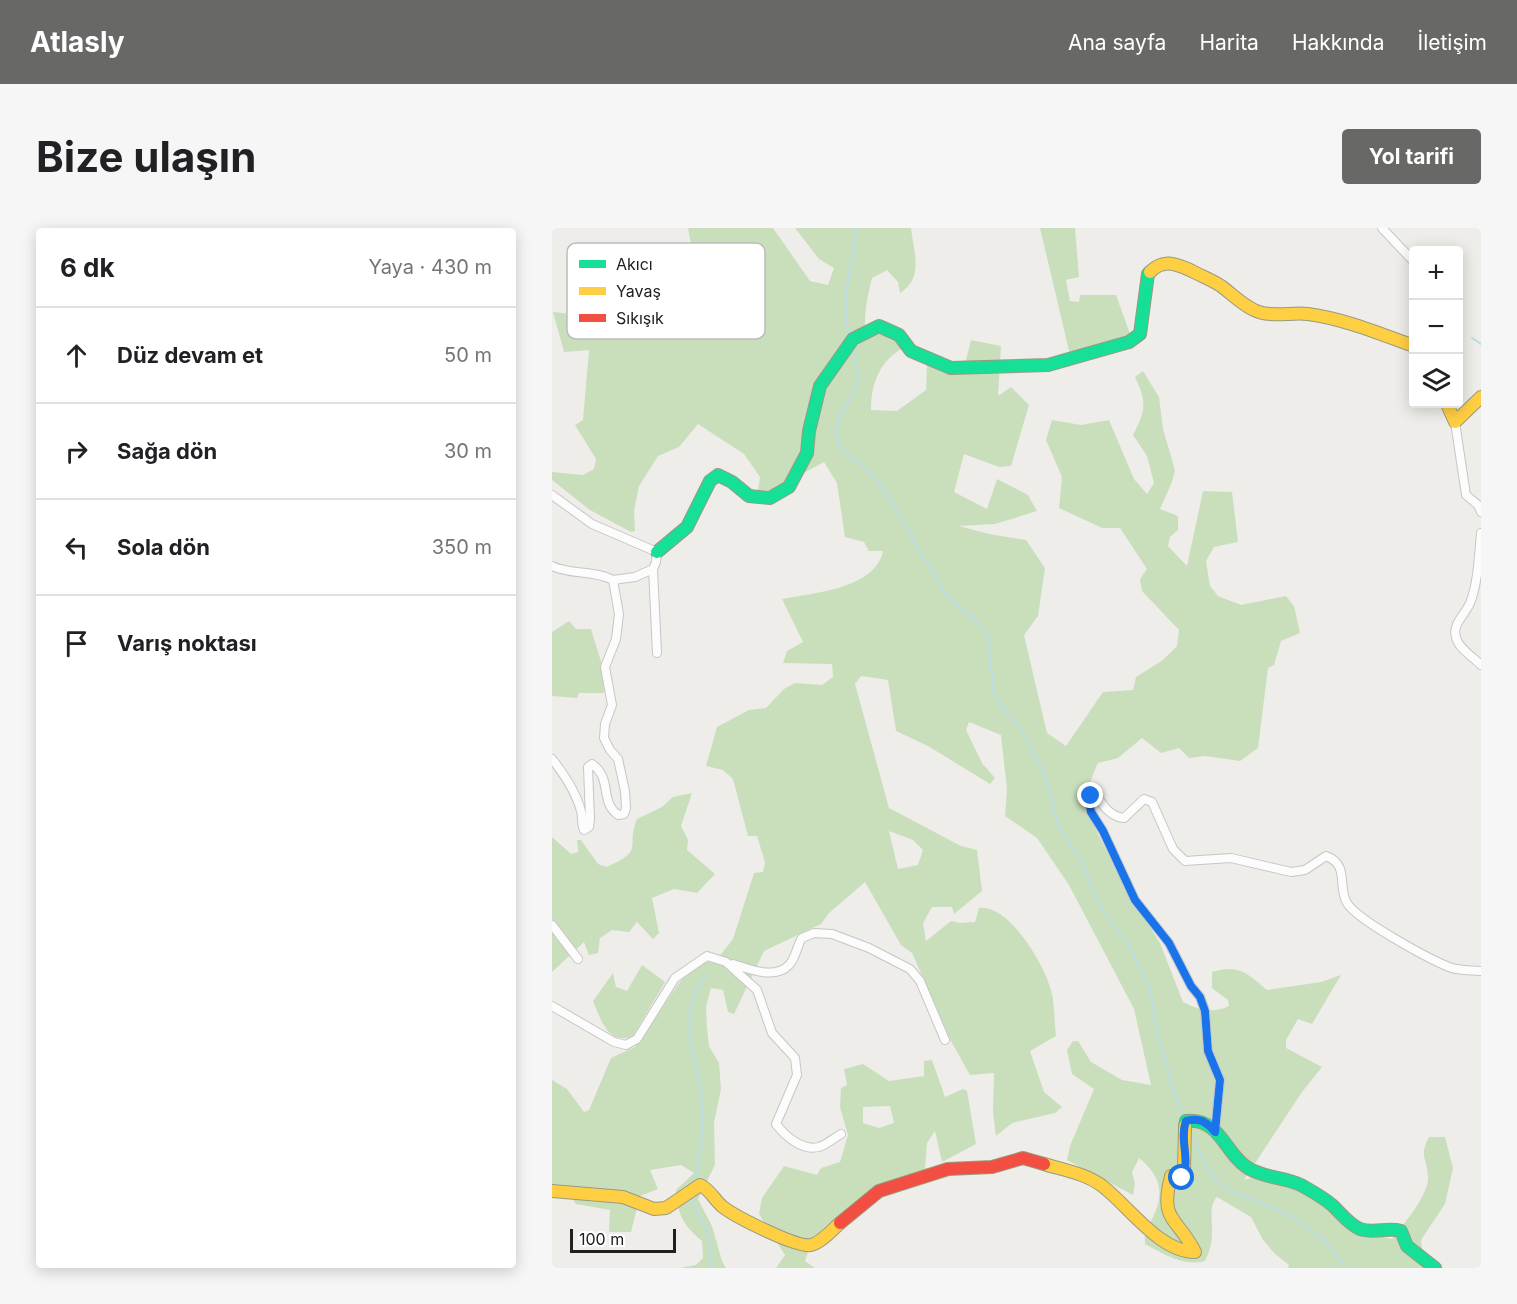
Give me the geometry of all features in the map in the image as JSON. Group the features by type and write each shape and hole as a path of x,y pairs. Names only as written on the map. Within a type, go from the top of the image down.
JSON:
{"street":[{"path":"1382,228 1409,258"},
{"path":"657,653 653,569 657,552 687,527 710,481 718,475 732,482 749,496 770,498 789,487 800,471 807,453 809,431 820,386 853,339 879,326 899,335 911,351 951,368 1048,365 1129,342 1140,334 1148,274 1158,264 1167,263 1185,268 1220,285 1236,299 1255,310 1272,314 1307,314 1334,319 1409,345"},
{"path":"1455,422 1481,397"},
{"path":"1449,408 1455,422 1466,495 1478,505 1481,512"},
{"path":"552,495 592,524 657,552"},
{"path":"1481,533 1470,603 1455,626 1455,636 1459,645 1481,665"},
{"path":"552,566 563,571 606,576 613,580 635,577 653,569"},
{"path":"552,759 566,777 581,812 584,830 589,827 591,819 588,767 592,764 601,770 611,808 618,815 624,814 625,791 618,759 604,738 605,724 612,705 605,667 616,639 619,614 613,580"},
{"path":"1215,1132 1220,1080 1208,1051 1205,1011 1200,997 1191,986 1169,943 1135,900 1103,831 1091,812 1089,801 1091,796 1096,795 1107,810 1119,818 1124,818 1144,799 1152,802 1173,849 1185,861 1231,858 1291,872 1305,870 1326,856 1335,859 1339,866 1347,903 1358,914 1412,950 1450,968 1481,970"},
{"path":"552,926 578,959"},
{"path":"552,1006 614,1042 626,1045 637,1039 675,978 707,956 761,972 774,972 789,965 802,938 814,933 832,934 869,948 910,969 920,981 945,1040"},
{"path":"726,962 757,990 772,1034 795,1058 796,1075 776,1124 786,1137 802,1145 817,1147 841,1134"},
{"path":"552,1191 623,1197 654,1209 666,1208 700,1185 735,1216 800,1245 813,1245 879,1191 948,1168 992,1167 1023,1158 1086,1176 1102,1186 1138,1220 1174,1248 1185,1252 1196,1252 1171,1220 1166,1208 1165,1194 1171,1176 1182,1178 1186,1170 1183,1128 1186,1121 1194,1119 1208,1124 1245,1166 1260,1174 1289,1180 1316,1194 1330,1202 1346,1219 1364,1231 1391,1227 1401,1232 1407,1246 1435,1268"}],"green space":[{"path":"688,228 773,228 810,281 828,285 834,268 819,259 795,228 911,228 916,264 912,280 907,287 900,293 898,282 887,270 872,278 865,315 866,337 882,334 894,340 901,349 887,361 878,375 871,410 897,411 926,390 927,365 953,373 963,372 971,340 1001,346 998,396 1011,387 1029,405 1011,466 999,467 964,454 954,492 987,509 997,479 1028,495 1037,511 995,524 959,526 1026,540 1045,568 1038,616 1024,635 1047,733 1066,746 1103,692 1133,690 1136,677 1163,660 1177,646 1179,630 1142,591 1140,579 1147,569 1120,528 1102,528 1059,508 1062,477 1046,440 1052,420 1081,425 1109,420 1134,479 1147,494 1154,483 1147,456 1133,435 1143,412 1142,393 1135,377 1143,371 1159,397 1163,429 1175,470 1160,509 1178,516 1178,530 1170,537 1168,546 1187,566 1203,491 1232,492 1238,542 1214,547 1206,561 1210,586 1218,596 1241,605 1286,596 1294,606 1300,633 1281,641 1274,665 1268,668 1258,748 1240,761 1205,756 1189,758 1179,748 1161,753 1142,738 1118,758 1098,763 1089,786 1086,810 1124,886 1160,943 1183,1002 1206,1010 1217,1010 1229,1006 1228,1000 1212,988 1212,972 1221,970 1242,972 1267,990 1321,982 1341,975 1312,1024 1298,1019 1286,1040 1286,1048 1322,1067 1302,1092 1244,1180 1251,1178 1287,1183 1316,1198 1359,1232 1392,1239 1414,1210 1427,1185 1428,1171 1424,1149 1429,1137 1445,1137 1453,1168 1445,1204 1421,1240 1426,1268 1288,1268 1289,1265 1263,1240 1251,1217 1217,1197 1213,1205 1211,1241 1205,1261 1181,1261 1145,1244 1146,1233 1159,1200 1156,1178 1146,1164 1139,1158 1132,1172 1135,1184 1133,1195 1067,1160 1070,1146 1094,1089 1072,1074 1067,1050 1073,1041 1078,1041 1091,1062 1122,1080 1151,1085 1134,1009 1069,885 1037,838 1005,816 1007,789 1001,735 969,722 966,730 982,763 995,778 990,784 928,746 896,731 888,680 861,676 855,684 889,808 961,846 977,850 982,891 954,914 952,907 932,907 923,923 926,941 951,921 975,922 979,908 990,909 1002,915 1024,938 1041,966 1051,990 1056,1036 1030,1051 1044,1092 1062,1107 1055,1113 1012,1123 996,1136 993,1112 994,1073 970,1075 951,1041 912,953 901,945 865,882 828,914 821,924 764,951 734,1014 728,1012 723,990 711,988 706,1007 707,1028 709,1046 719,1063 721,1089 714,1123 715,1165 698,1199 712,1226 726,1268 680,1268 696,1265 703,1258 702,1241 686,1224 678,1206 676,1190 694,1173 681,1165 650,1170 658,1189 640,1196 631,1232 609,1232 610,1210 576,1204 564,1188 552,1184 552,1080 567,1089 584,1112 589,1110 611,1058 635,1047 684,976 704,961 714,963 733,939 754,873 763,872 765,862 757,836 748,836 733,779 723,770 706,766 717,727 749,710 766,708 784,689 795,683 822,685 833,677 832,664 783,663 787,651 803,642 782,599 825,591 856,581 878,564 883,551 869,551 864,542 845,537 837,483 824,462 773,490 758,490 760,477 744,454 698,424 679,447 658,456 639,486 634,511 635,531 631,532 590,510 552,480 552,472 583,475 594,469 596,459 575,425 583,420 589,350 564,352 553,312 567,313 567,339 765,339 765,243 691,243","holes":["889,831 913,840 923,850 918,865 898,869"]},
{"path":"1040,228 1075,228 1079,277 1066,280 1070,301 1079,302 1080,295 1116,295 1130,334 1070,355"},
{"path":"569,621 576,629 591,629 603,668 604,693 579,693 577,698 552,696 552,632"},
{"path":"692,793 681,826 688,840 687,850 715,874 697,893 674,889 652,898 659,933 653,939 637,922 629,932 612,930 600,938 598,953 589,955 584,942 552,972 552,837 571,854 578,852 577,840 581,840 598,864 607,867 630,852 637,819 662,807 673,797"},
{"path":"642,965 665,982 633,1036 617,1037 611,1034 603,1023 593,1001 613,973 616,987 627,991"},
{"path":"932,1060 945,1097 963,1089 967,1091 976,1144 942,1162 935,1131 927,1143 925,1169 874,1187 850,1211 812,1240 805,1261 815,1268 776,1268 785,1255 759,1214 762,1198 784,1166 817,1175 821,1168 840,1162 848,1135 840,1107 841,1088 847,1085 844,1069 863,1064 889,1081 924,1076 924,1061","holes":["890,1106 894,1123 879,1128 863,1123 863,1107"]}],"waterway":[{"path":"849,335 845,308 857,228"},
{"path":"1472,338 1481,344"},
{"path":"852,350 858,377 857,385 838,423 836,430 839,443 844,452 864,467 881,486 933,570 940,587 987,633 993,689 1001,706 1028,741 1046,778 1059,828 1083,863 1093,892 1108,918 1128,944 1150,989 1158,1038 1167,1064 1169,1080 1183,1115"},
{"path":"695,1182 702,1136 703,1109 689,1026 696,993 706,975"},
{"path":"1189,1129 1206,1166 1221,1185 1234,1193 1297,1220 1319,1236 1345,1268"},
{"path":"693,1194 694,1205 708,1234 712,1267"}],"traffic: fast":[{"path":"657,552 687,527 710,481 718,475 732,482 749,496 770,498 789,487 807,453 809,431 820,386 853,339 879,326 899,335 911,351 951,368 1048,365 1129,342 1140,334 1150,272"},
{"path":"1185,1126 1186,1121 1207,1125 1248,1168 1301,1185 1328,1202 1360,1229 1401,1231 1407,1246 1435,1268"}],"traffic: slow":[{"path":"1150,272 1160,265 1175,265 1218,284 1254,310 1274,314 1322,316 1362,327 1409,344"},
{"path":"1449,408 1455,422 1481,397"},
{"path":"1044,1164 1081,1175 1101,1185 1157,1236 1182,1250 1195,1252 1172,1218 1167,1202 1171,1176 1182,1177 1184,1170 1185,1126"},
{"path":"552,1191 623,1197 654,1209 666,1208 700,1185 723,1207 740,1218 780,1237 804,1245 819,1242 840,1223"}],"traffic: jam":[{"path":"840,1223 879,1191 948,1169 992,1167 1023,1158 1044,1164"}],"route":[{"path":"1091,796 1089,801 1091,812 1103,831 1135,900 1169,943 1191,986 1200,997 1205,1011 1208,1051 1220,1080 1215,1132 1208,1124 1200,1120 1186,1121 1183,1128 1184,1155 1187,1164 1182,1178"}]}
